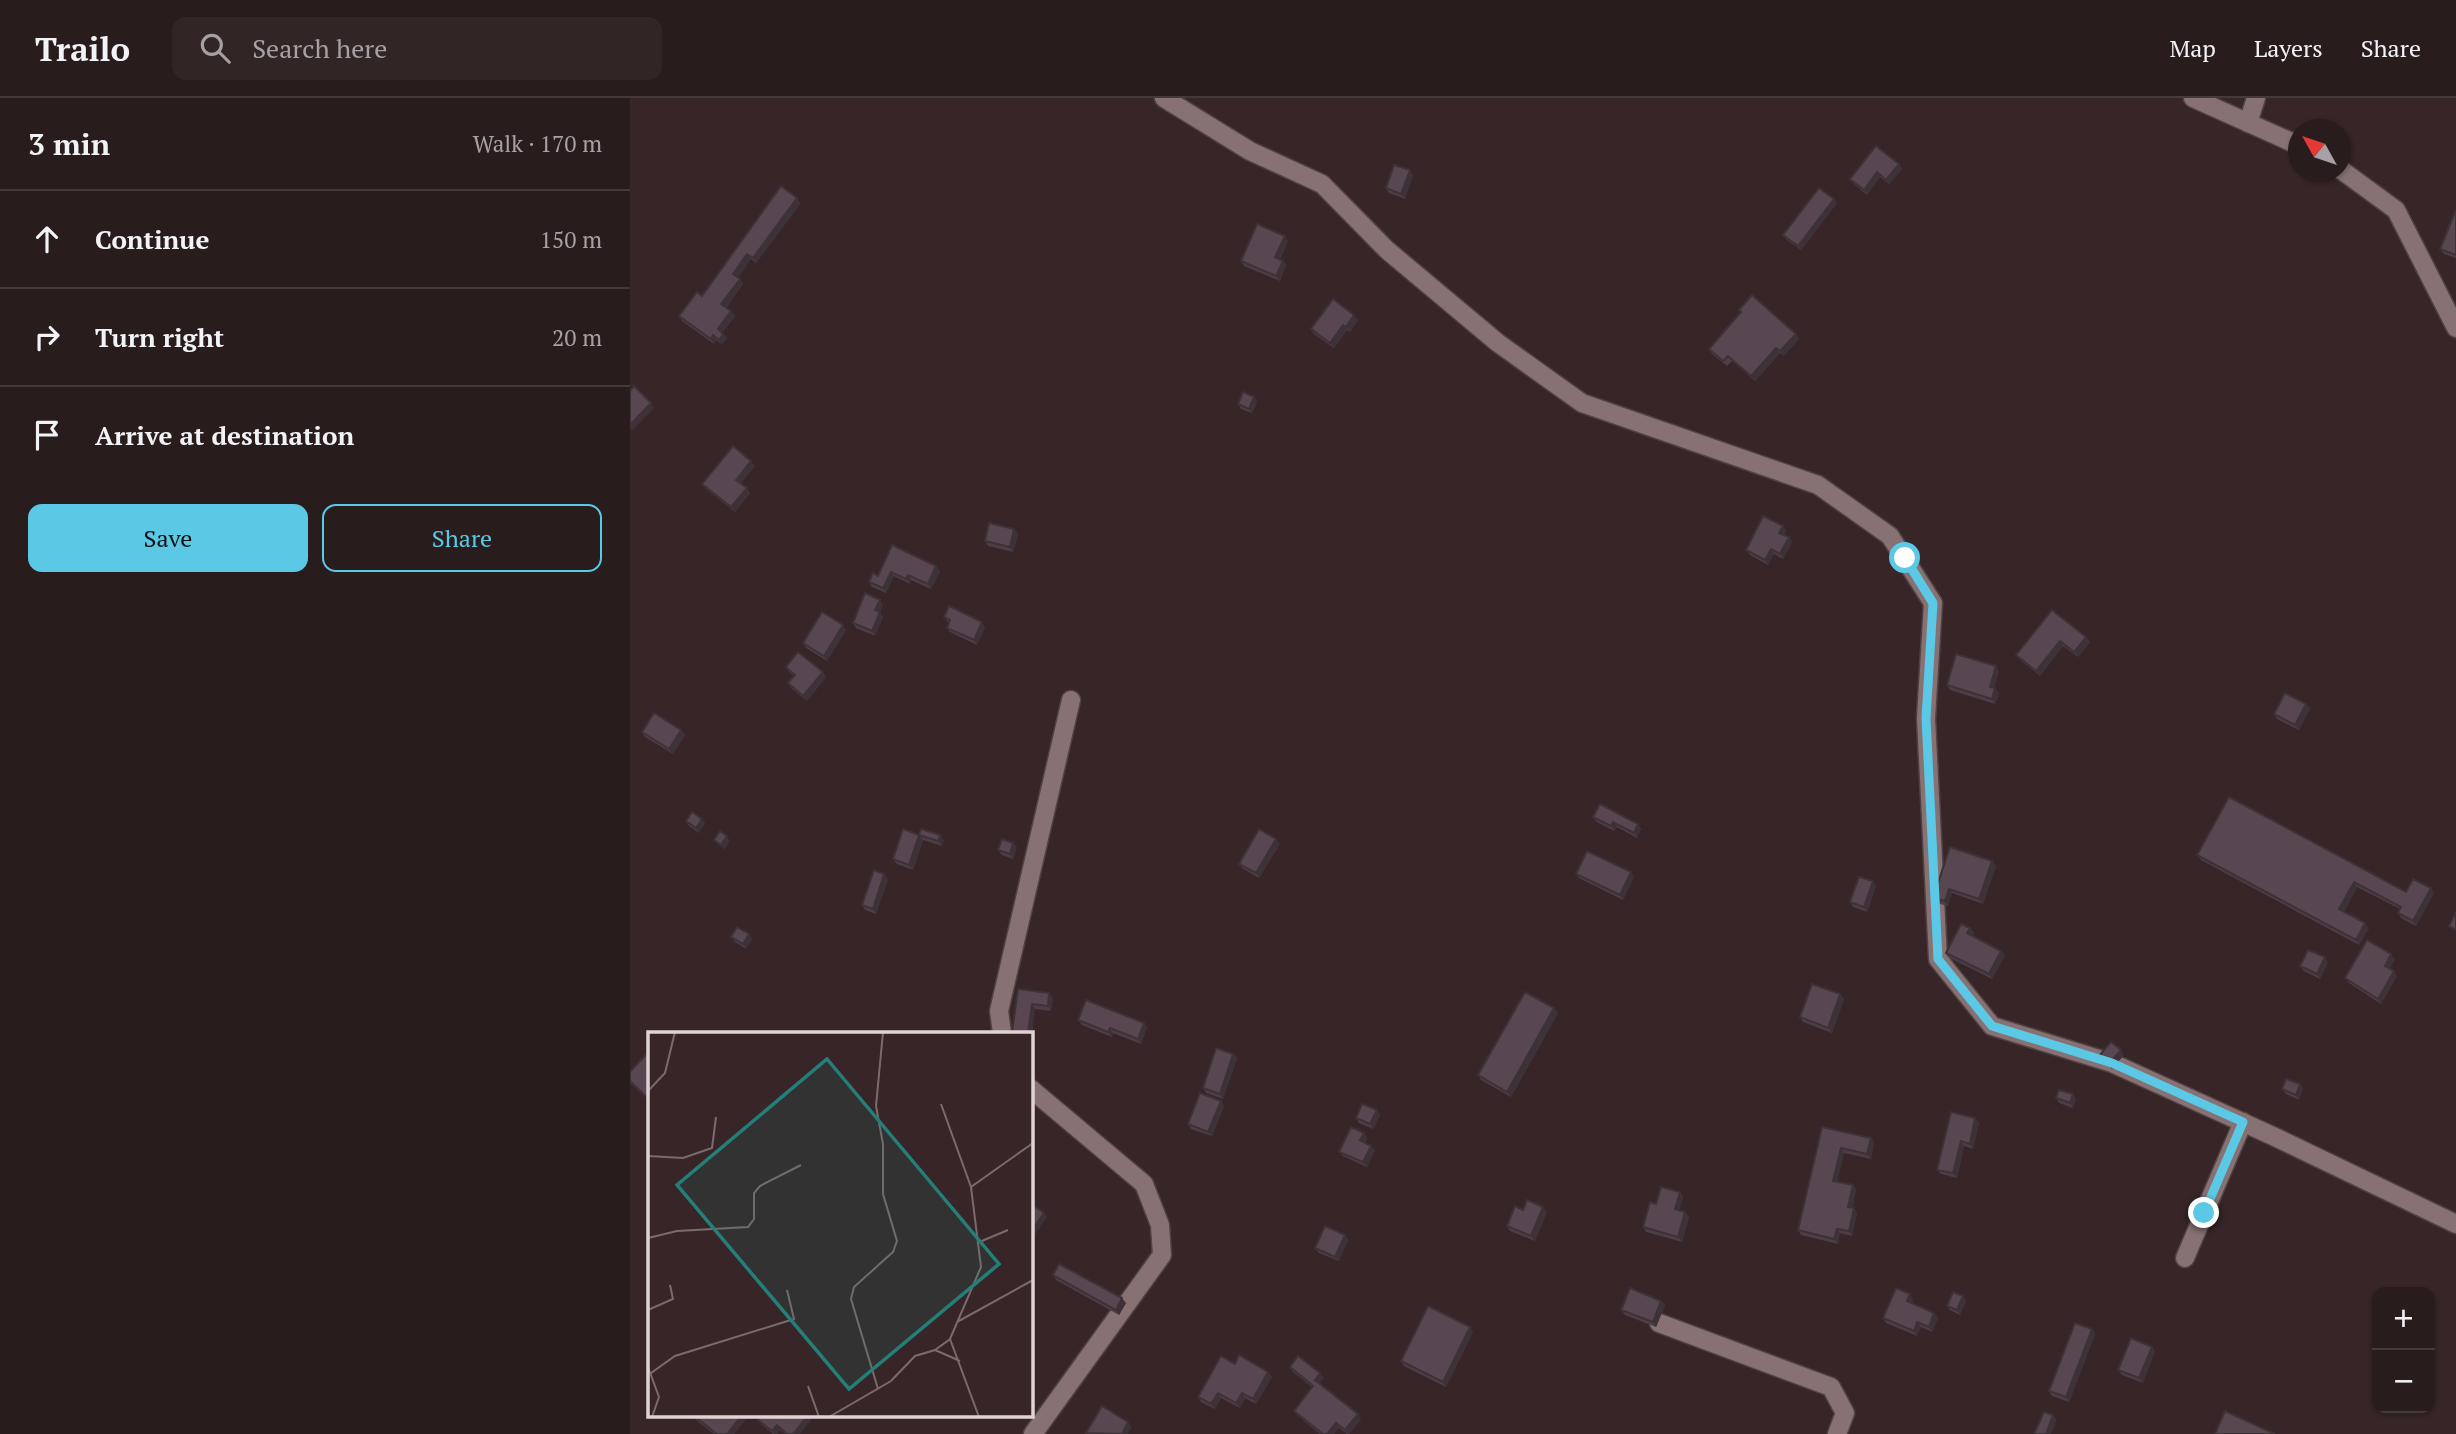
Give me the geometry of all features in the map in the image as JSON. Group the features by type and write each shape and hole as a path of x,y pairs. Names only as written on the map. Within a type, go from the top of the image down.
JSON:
{"street":[{"path":"1164,98 1250,151 1322,184 1387,250 1498,343 1583,403 1818,485 1891,536 1933,603 1926,718 1938,959 1992,1026 2112,1063 2456,1224"},
{"path":"2193,98 2288,141"},
{"path":"2248,123 2256,98"},
{"path":"2351,177 2396,210 2456,328"},
{"path":"1002,1032 999,1011 1071,700"},
{"path":"1032,1090 1144,1184 1160,1224 1162,1255 1033,1434"},
{"path":"2185,1258 2243,1122"},
{"path":"1659,1323 1831,1387 1845,1413 1837,1434"}],"building":[{"path":"1876,146 1899,164 1886,180 1877,172 1864,190 1850,179"},
{"path":"1394,165 1410,170 1401,194 1386,188"},
{"path":"781,186 797,198 753,258 747,254 733,274 740,279 721,304 731,311 718,329 723,334 719,340 713,335 711,339 679,316 697,292 702,296"},
{"path":"1819,188 1834,199 1798,246 1783,235"},
{"path":"2456,210 2456,255 2440,249"},
{"path":"1257,224 1285,236 1275,257 1283,261 1276,276 1241,261"},
{"path":"1752,295 1796,334 1780,351 1776,348 1751,376 1728,356 1723,361 1709,349"},
{"path":"1333,299 1354,315 1330,343 1311,329"},
{"path":"634,386 651,403 630,425 630,391"},
{"path":"1243,392 1254,397 1249,409 1238,404"},
{"path":"733,446 751,461 736,480 747,488 731,507 702,484"},
{"path":"1763,516 1783,526 1779,533 1789,537 1780,554 1771,549 1765,560 1746,550"},
{"path":"989,523 1014,529 1010,547 985,541"},
{"path":"892,545 936,566 928,584 908,575 906,579 891,572 883,588 869,582 873,573 878,576"},
{"path":"865,593 880,600 875,610 880,612 872,631 853,623"},
{"path":"949,606 982,622 974,640 947,628 950,620 944,617"},
{"path":"2052,610 2086,637 2074,652 2060,641 2036,671 2016,655"},
{"path":"822,612 843,625 824,656 803,643"},
{"path":"798,652 823,672 803,696 788,683 795,675 786,667"},
{"path":"1956,654 1996,666 1990,687 1995,688 1992,699 1947,685"},
{"path":"2285,693 2306,704 2295,725 2274,714"},
{"path":"654,713 681,730 669,749 642,732"},
{"path":"2229,797 2406,892 2413,879 2431,888 2413,921 2398,913 2401,907 2354,882 2339,909 2365,923 2356,940 2197,855"},
{"path":"1600,804 1638,824 1634,833 1613,822 1611,826 1593,817"},
{"path":"692,812 702,819 696,828 686,821"},
{"path":"903,829 919,835 909,865 893,859"},
{"path":"921,829 940,835 938,841 919,835"},
{"path":"1259,829 1276,839 1256,873 1239,864"},
{"path":"720,831 727,836 721,845 714,840"},
{"path":"1002,839 1013,843 1010,854 998,850"},
{"path":"1950,847 1992,861 1979,899 1949,889 1945,901 1933,898"},
{"path":"1587,851 1631,872 1620,895 1576,874"},
{"path":"874,870 884,874 873,909 862,905"},
{"path":"1859,877 1873,881 1864,907 1850,902"},
{"path":"2456,912 2456,930 2449,926"},
{"path":"1961,924 1970,928 1967,933 2001,951 1989,974 1946,953"},
{"path":"737,927 749,934 743,944 731,937"},
{"path":"2367,940 2391,954 2385,966 2394,971 2378,999 2345,978"},
{"path":"2308,950 2325,957 2317,974 2300,966"},
{"path":"1812,984 1840,994 1828,1028 1800,1017"},
{"path":"1018,989 1049,993 1048,1006 1032,1004 1028,1032 1012,1032"},
{"path":"1525,992 1554,1008 1507,1092 1478,1075"},
{"path":"1086,1000 1144,1023 1138,1039 1110,1028 1108,1032 1078,1020"},
{"path":"2111,1042 2121,1050 2109,1064 2099,1056"},
{"path":"1216,1048 1233,1054 1220,1094 1203,1088"},
{"path":"648,1052 648,1098 630,1081 630,1072"},
{"path":"2286,1079 2300,1084 2296,1095 2282,1089"},
{"path":"2059,1090 2073,1094 2070,1103 2056,1098"},
{"path":"1200,1093 1221,1101 1208,1132 1188,1124"},
{"path":"1362,1104 1377,1110 1370,1124 1356,1118"},
{"path":"1951,1112 1975,1118 1970,1144 1961,1141 1953,1173 1937,1170"},
{"path":"1351,1127 1364,1133 1360,1140 1371,1146 1363,1162 1339,1152"},
{"path":"1822,1127 1871,1138 1867,1154 1841,1148 1833,1181 1853,1185 1848,1207 1854,1208 1849,1231 1837,1229 1834,1239 1798,1230"},
{"path":"1661,1187 1680,1192 1675,1209 1685,1212 1678,1237 1643,1227 1650,1202 1656,1204"},
{"path":"1527,1200 1543,1207 1531,1236 1507,1226 1515,1206 1523,1210"},
{"path":"1032,1205 1044,1213 1032,1230"},
{"path":"1325,1226 1345,1235 1335,1257 1315,1248"},
{"path":"1059,1264 1122,1298 1116,1310 1053,1275"},
{"path":"1630,1288 1661,1301 1653,1322 1621,1310"},
{"path":"1896,1288 1910,1294 1907,1301 1934,1313 1929,1327 1917,1322 1914,1331 1883,1318"},
{"path":"1953,1292 1963,1296 1957,1310 1947,1306"},
{"path":"1428,1306 1470,1327 1443,1382 1401,1361"},
{"path":"2075,1323 2092,1329 2066,1397 2049,1391"},
{"path":"2131,1338 2152,1347 2139,1378 2118,1370"},
{"path":"1239,1355 1268,1372 1253,1399 1242,1393 1236,1403 1218,1393 1211,1404 1198,1397 1221,1356 1235,1364"},
{"path":"1298,1356 1320,1373 1315,1380 1358,1414 1345,1430 1336,1423 1327,1434 1323,1434 1294,1411 1313,1386 1290,1367"},
{"path":"1102,1406 1128,1422 1122,1434 1086,1433"},
{"path":"2225,1411 2275,1434 2215,1434"},
{"path":"2044,1412 2053,1415 2046,1434 2034,1434"},
{"path":"694,1416 741,1416 727,1434 717,1434"},
{"path":"761,1416 807,1416 793,1434 787,1434 777,1425 772,1431 758,1420"}],"route":[{"path":"1905,558 1933,603 1926,718 1938,959 1992,1026 2112,1063 2243,1122 2204,1213"}]}
